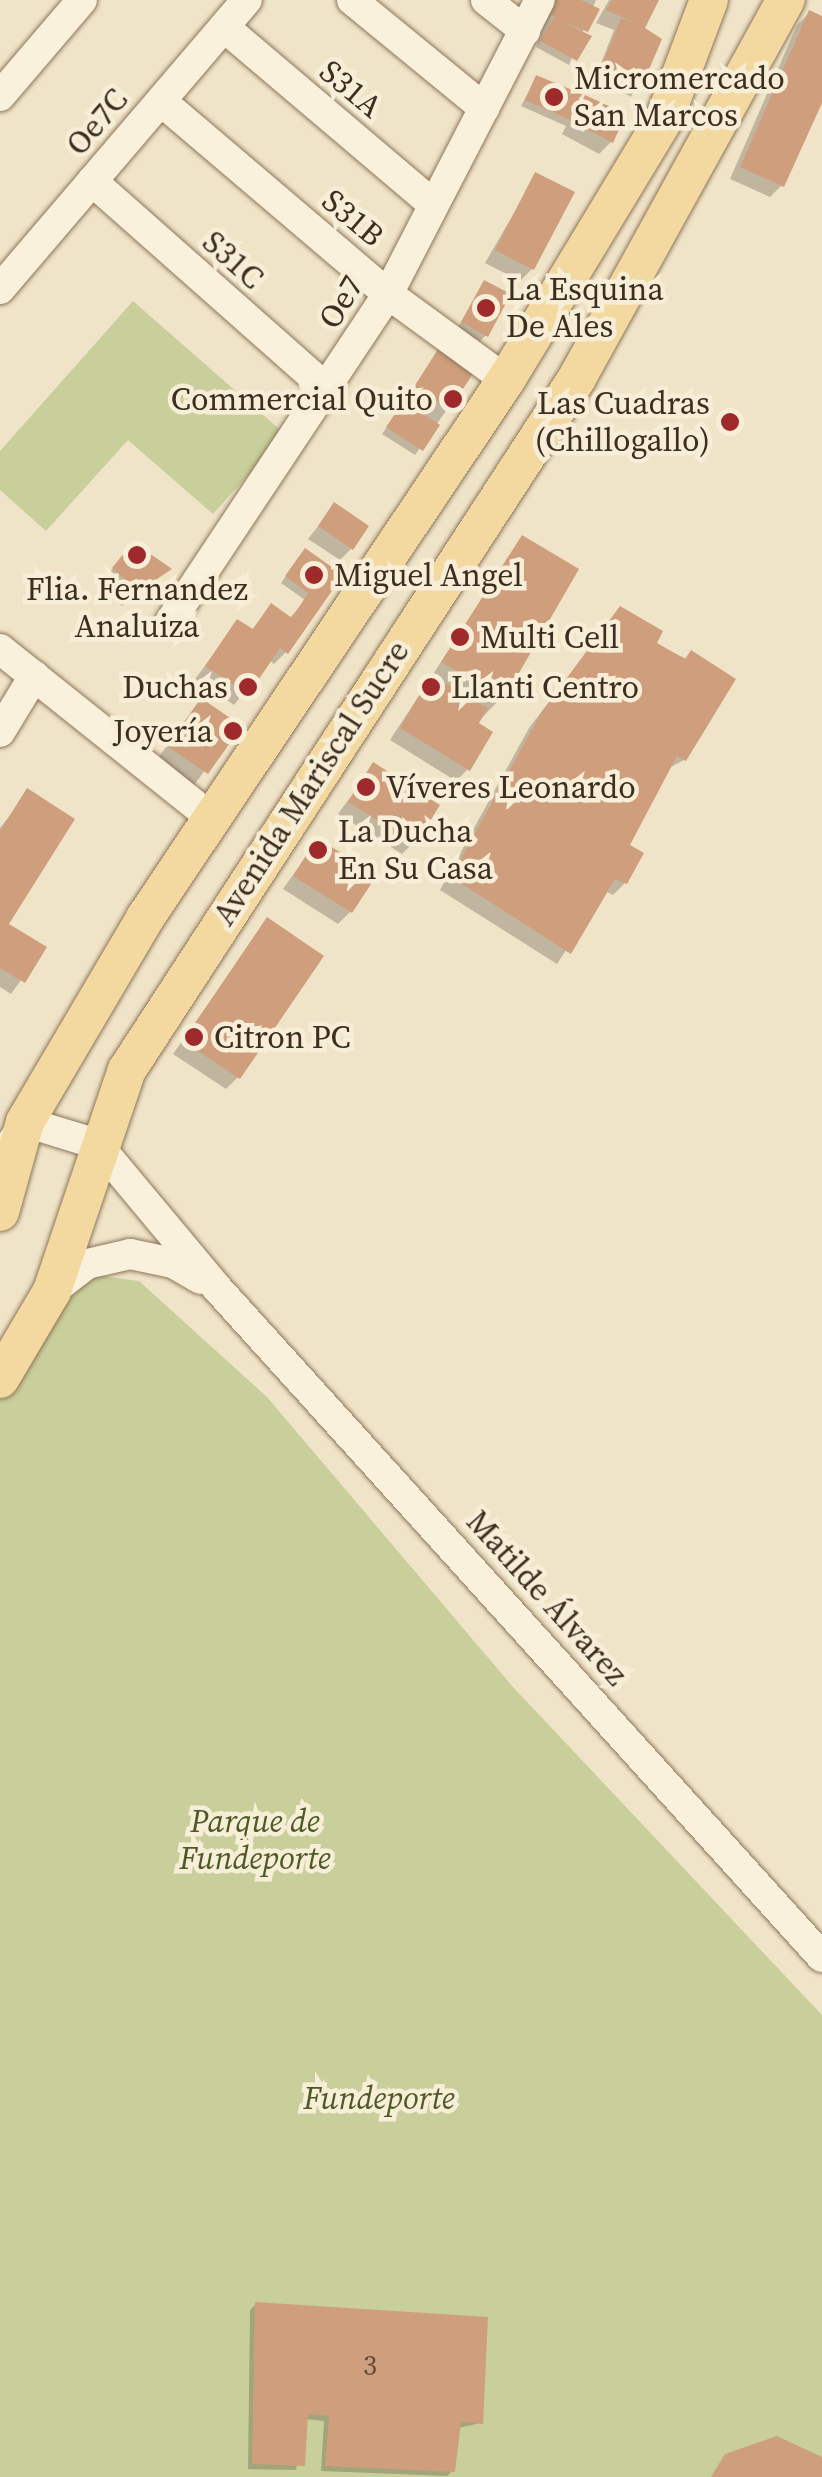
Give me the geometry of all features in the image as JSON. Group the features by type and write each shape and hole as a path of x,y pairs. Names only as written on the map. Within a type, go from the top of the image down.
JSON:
{"main road":[{"name":"Avenida Mariscal Sucre","path":"0,1212 25,1122 209,816 506,380 668,112 709,0"},
{"path":"668,112 726,0"},
{"name":"Avenida Mariscal Sucre","path":"6,1359 52,1292 97,1144 127,1070 577,378 786,0"}],"street":[{"path":"0,96 82,0"},
{"name":"Oe7C","path":"0,290 247,0"},
{"path":"352,0 484,108"},
{"path":"486,0 525,31"},
{"name":"Oe7","path":"170,622 328,390 388,294 540,0"},
{"name":"S31A","path":"224,27 433,204"},
{"name":"S31B","path":"161,101 388,294 506,380"},
{"name":"S31C","path":"92,181 328,390"},
{"path":"0,649 209,816"},
{"path":"0,732 34,676"},
{"path":"0,1160 25,1122 97,1144"},
{"name":"Matilde Álvarez","path":"97,1144 216,1288 822,1958"},
{"name":"Matilde Álvarez","path":"52,1292 86,1264 130,1254 173,1263 216,1288"}],"green space":[{"path":"133,301 285,434 213,514 128,440 46,531 0,490 0,451"},
{"name":"Fundeporte","path":"87,1274 139,1281 267,1397 513,1687 822,2015 822,2477 0,2477 0,1351"}],"building":[{"path":"555,0 581,0 600,9 588,32 563,22 592,36 577,61 540,41 555,16 548,13"},
{"path":"612,0 659,0 645,28 662,39 639,93 600,70 621,18 635,23 606,10"},
{"path":"809,10 822,16 822,103 784,187 740,167"},
{"name":"Micromercado San Marcos","path":"536,75 582,94 571,120 525,100"},
{"path":"585,95 626,114 613,143 572,121"},
{"path":"535,172 575,192 534,270 495,250"},
{"name":"La Esquina De Ales","path":"484,280 511,294 488,337 461,322"},
{"path":"438,349 474,372 450,409 414,387"},
{"path":"404,401 440,425 423,451 386,427"},
{"path":"334,502 369,526 353,550 318,526"},
{"path":"522,535 579,569 504,699 441,662"},
{"name":"Flia. Fernandez Analuiza","path":"133,542 172,569 139,591 112,568"},
{"path":"305,548 343,575 288,654 280,648 248,695 205,666 237,619 253,629 271,603 292,618 308,593 285,576"},
{"path":"620,606 663,631 657,643 685,659 691,650 736,679 686,761 677,756 630,845 644,853 627,884 615,879 571,954 451,877 541,713"},
{"path":"431,675 488,708 479,723 493,732 470,771 400,728"},
{"path":"201,698 242,726 208,774 167,746"},
{"path":"373,762 440,805 416,844 348,802"},
{"path":"27,788 75,819 9,924 47,947 25,983 0,968 0,831"},
{"path":"317,838 377,875 352,913 293,876"},
{"path":"267,917 324,956 240,1079 183,1041"},
{"path":"255,2302 488,2317 483,2424 461,2422 455,2472 325,2466 329,2416 308,2414 305,2466 252,2464"},
{"path":"777,2436 822,2457 822,2477 711,2477 725,2454"}],"place":[{"name":"Micromercado San Marcos","path":"554,97"},
{"name":"La Esquina De Ales","path":"486,308"},
{"name":"Commercial Quito","path":"453,399"},
{"name":"Las Cuadras (Chillogallo)","path":"730,422"},
{"name":"Flia. Fernandez Analuiza","path":"137,555"},
{"name":"Miguel Angel","path":"314,575"},
{"name":"Multi Cell","path":"460,637"},
{"name":"Duchas","path":"248,687"},
{"name":"Llanti Centro","path":"431,687"},
{"name":"Joyería","path":"233,731"},
{"name":"Víveres Leonardo","path":"366,787"},
{"name":"La Ducha En Su Casa","path":"318,850"},
{"name":"Citron PC","path":"194,1037"}],"park label":[{"name":"Parque de Fundeporte","path":"255,1840"}]}
